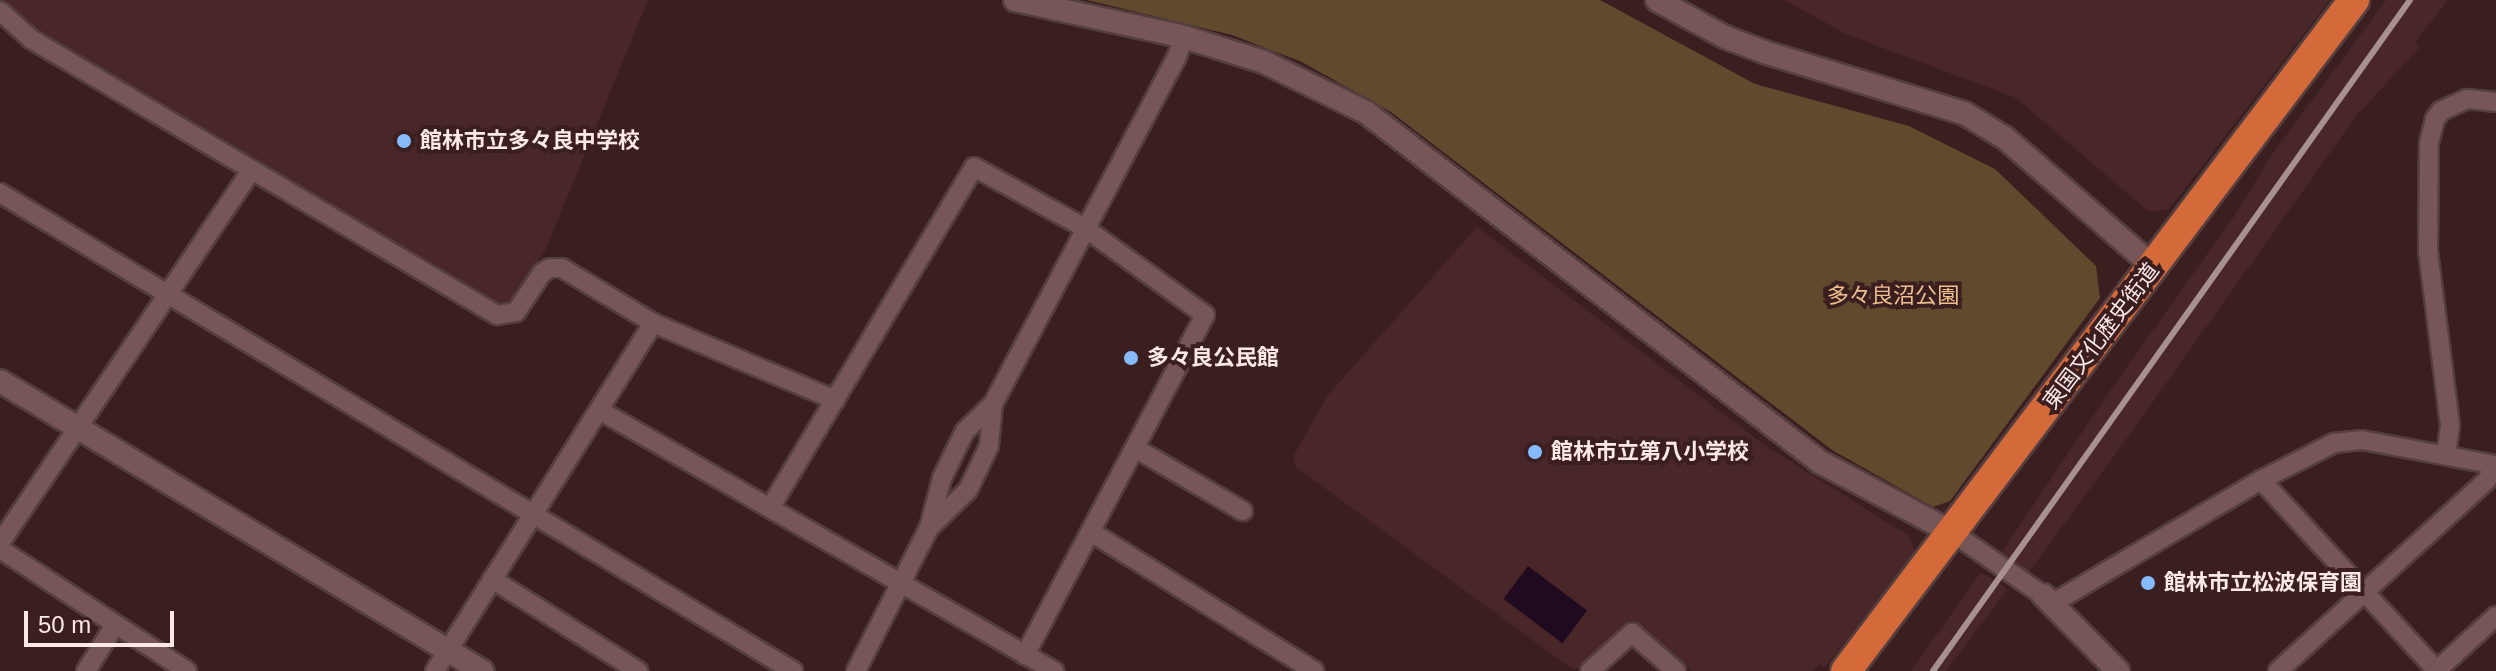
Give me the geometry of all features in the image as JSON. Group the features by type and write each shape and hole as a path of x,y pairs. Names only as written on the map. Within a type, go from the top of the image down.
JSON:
{"highway":[{"name":"東国文化歴史街道","path":"1846,671 2354,0"}],"street":[{"path":"1015,0 1184,37 1264,62 1367,113 1820,462 1953,533 2048,599 2118,671"},
{"path":"1657,0 1725,37 1764,52 1964,113 2005,138 2154,267"},
{"path":"0,11 31,39 497,315 516,312 542,273 550,268 562,268 653,323 835,400"},
{"path":"856,671 929,528 942,478 965,431 993,404 1176,59 1184,37"},
{"path":"2446,455 2450,425 2428,251 2429,143 2435,119 2441,111 2467,99 2496,102"},
{"path":"770,508 974,167 1085,228 1205,315 1025,655"},
{"path":"0,543 169,298 252,170"},
{"path":"0,193 169,298 793,671"},
{"path":"435,671 653,323"},
{"path":"0,381 482,671"},
{"path":"929,528 968,490 989,446 993,404"},
{"path":"599,410 1054,671"},
{"path":"2048,599 2261,480 2334,443 2362,440 2495,465 2487,480 2278,671"},
{"path":"1135,448 1243,511"},
{"path":"2261,480 2437,671 2496,616"},
{"path":"1091,532 1314,671"},
{"path":"0,549 187,671"},
{"path":"492,579 638,671"},
{"path":"86,671 115,625"},
{"path":"1590,671 1632,633 1676,671"}],"shaded area":[{"name":"館林市立多々良中学校","path":"0,0 648,0 546,249 511,301 498,307 36,33"},
{"path":"1784,0 2330,0 2169,209 2149,212 2016,98 1848,35"},
{"path":"2386,0 2448,0 2415,43 2420,47 2357,115 2125,441 2029,572 2026,570 2022,575 1998,558 2114,385 2235,215 2273,153"},
{"name":"館林市立第八小学校","path":"1477,227 1766,446 1909,536 1915,553 1824,668 1819,664 1813,671 1691,671 1632,621 1584,668 1572,669 1296,467 1293,457 1328,395"},
{"path":"1528,566 1587,611 1562,643 1503,599"},
{"path":"1981,572 2008,589 1946,671 1911,671"}],"green space":[{"name":"多々良沼公園","path":"1087,0 1600,0 1755,84 1909,126 1995,169 2096,266 2100,298 1950,501 1933,507 1832,450 1391,112 1302,62 1232,35"}],"railway":[{"path":"1933,671 2410,0"}],"place":[{"name":"館林市立多々良中学校","path":"404,141"},
{"name":"多々良公民館","path":"1131,358"},
{"name":"館林市立第八小学校","path":"1535,452"},
{"name":"館林市立松波保育園","path":"2148,583"}]}
